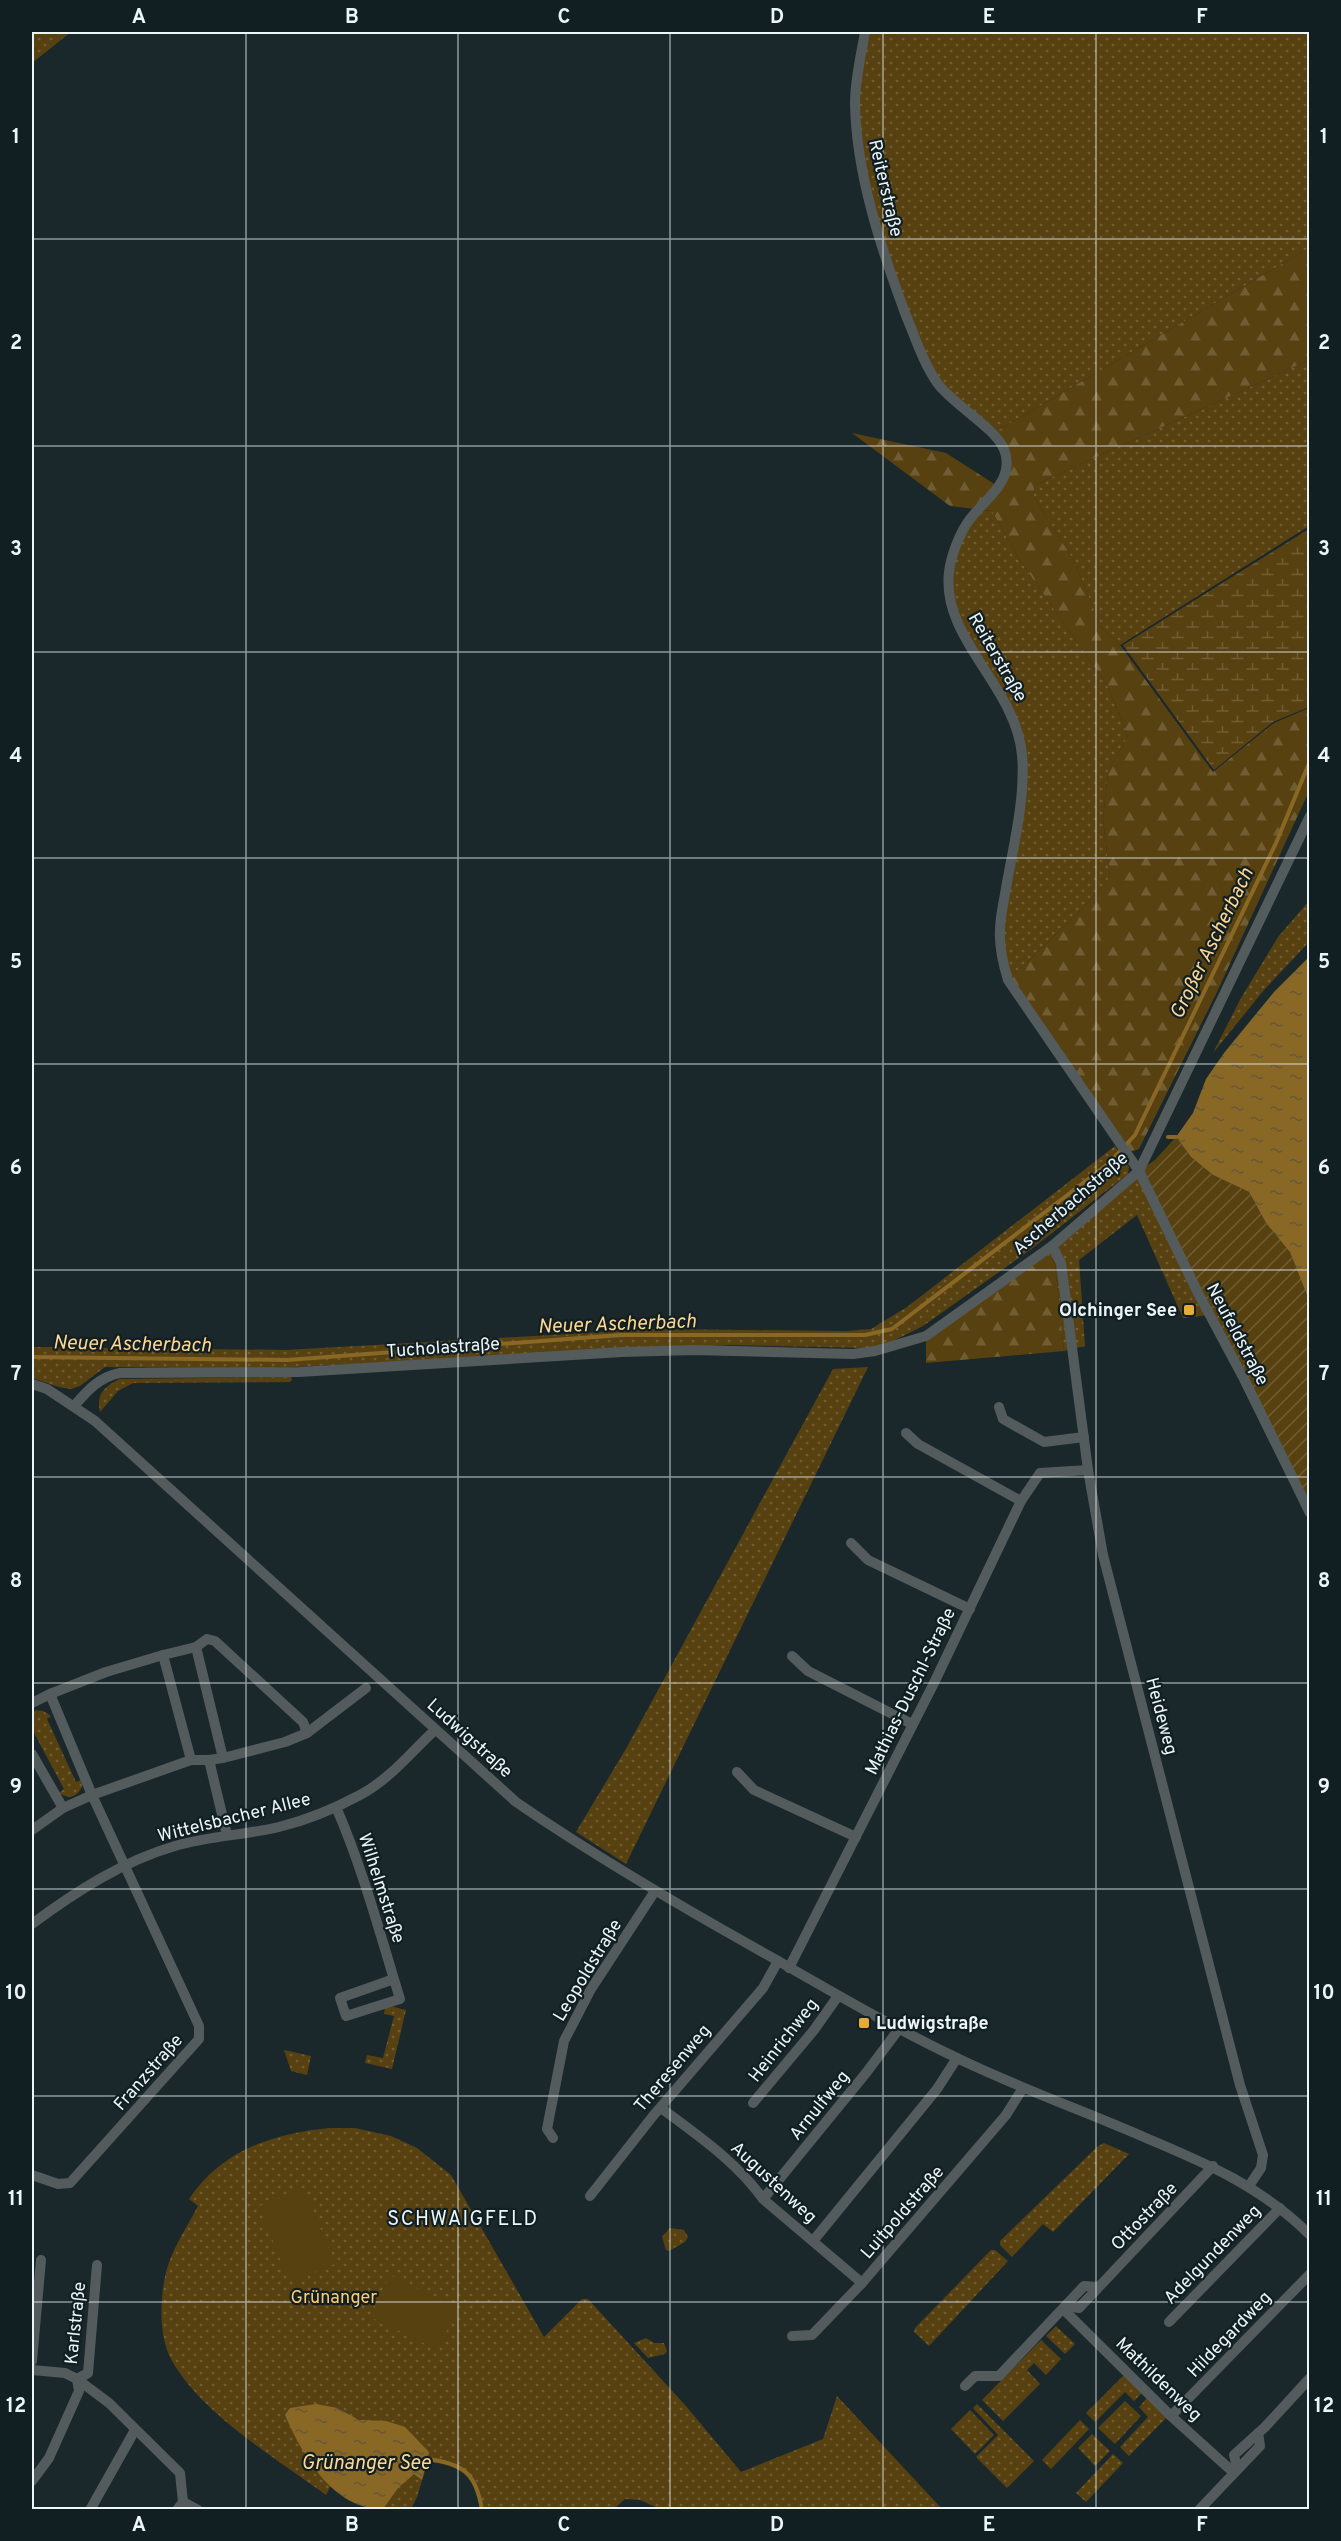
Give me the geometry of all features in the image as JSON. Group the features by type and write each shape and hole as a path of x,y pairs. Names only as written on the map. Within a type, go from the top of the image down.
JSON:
{"street":[{"name":"Reiterstraße","path":"865,32 855,101 858,147 885,259 919,350 938,383 957,405 992,434 1004,449 1006,467 1004,480 969,520 955,549 949,572 950,605 963,634 1003,697 1017,725 1022,755 1022,789 1000,929 1002,960 1008,981 1138,1171"},
{"name":"Ascherbachstraße","path":"875,1351 926,1336 1052,1246 1138,1171 1310,816"},
{"name":"Neufeldstraße","path":"1138,1171 1310,1513"},
{"name":"Heideweg","path":"1052,1246 1061,1263 1088,1470 1103,1555 1240,2085 1263,2155 1261,2168 1249,2186"},
{"name":"Tucholastraße","path":"74,1406 98,1382 109,1375 130,1373 299,1372 673,1351 836,1354 875,1351"},
{"path":"32,1384 46,1389 74,1406"},
{"name":"Ludwigstraße","path":"74,1406 95,1421 516,1802 576,1843 655,1891 899,2029 1023,2088 1213,2166 1249,2186 1280,2208 1310,2235"},
{"path":"999,1407 1004,1419 1044,1442 1084,1437"},
{"path":"906,1433 918,1444 1021,1501"},
{"name":"Mathias-Duschl-Straße","path":"789,1968 970,1609 1021,1501 1040,1473 1088,1470"},
{"path":"851,1543 868,1560 970,1609"},
{"path":"32,1703 80,1681 196,1647 207,1640 215,1641 303,1722 308,1733"},
{"path":"196,1647 223,1758"},
{"path":"163,1655 191,1760"},
{"path":"792,1656 808,1671 912,1724"},
{"path":"32,1830 63,1808 92,1795 191,1760 223,1758 285,1742 308,1733 366,1688"},
{"path":"50,1694 92,1795 127,1866"},
{"name":"Wittelsbacher Allee","path":"32,1924 60,1903 127,1866 176,1846 279,1827 336,1807 387,1778 435,1730"},
{"path":"32,1754 63,1808"},
{"path":"209,1760 227,1835"},
{"path":"737,1772 754,1790 856,1837"},
{"name":"Wilhelmstraße","path":"336,1807 355,1853 400,1998 346,2016 340,1998 394,1979"},
{"name":"Franzstraße","path":"32,2175 58,2184 70,2183 199,2039 199,2026 127,1866"},
{"name":"Leopoldstraße","path":"553,2138 547,2129 564,2041 591,1989 655,1891"},
{"name":"Theresenweg","path":"590,2196 763,1988 778,1961"},
{"name":"Heinrichweg","path":"753,2103 814,2030 838,1996"},
{"name":"Arnulfweg","path":"763,2199 899,2029"},
{"path":"813,2241 937,2089 957,2058"},
{"name":"Luitpoldstraße","path":"792,2336 813,2335 862,2283 1006,2115 1023,2088"},
{"name":"Augustenweg","path":"662,2108 714,2149 753,2186 763,2199 862,2283"},
{"name":"Ottostraße","path":"965,2386 975,2376 999,2376 1065,2307 1079,2308 1213,2166"},
{"name":"Adelgundenweg","path":"1169,2322 1280,2208"},
{"path":"32,2361 41,2260"},
{"name":"Karlstraße","path":"77,2379 88,2373 97,2265"},
{"name":"Hildegardweg","path":"1172,2416 1310,2274"},
{"name":"Mathildenweg","path":"1065,2307 1172,2416 1235,2470"},
{"name":"Karlstraße","path":"32,2370 65,2373 77,2379"},
{"path":"1199,2510 1260,2446 1258,2433 1310,2378"},
{"path":"77,2379 109,2403 180,2473 180,2506 198,2510"},
{"name":"Karlstraße","path":"32,2481 49,2458 78,2391 77,2379"},
{"path":"90,2510 135,2430"}],"green space":[{"path":"32,32 71,32 32,63"},
{"path":"865,32 1309,32 1309,248 992,434 938,383 885,259 858,147 855,101"},
{"path":"1309,248 1309,360 1035,485 1033,495 1074,561 1101,627 1120,645 1213,772 1274,723 1309,708 1309,791 1216,994 1139,1149 1127,1153 1008,980 1079,912 1110,877 1103,819 1108,771 1128,736 1107,685 1019,559 992,511 950,506 852,433 946,453 999,487 1006,467 992,434"},
{"path":"1309,360 1309,526 1120,645 1101,627 1074,561 1033,495 1035,485"},
{"path":"979,510 992,511 1019,559 1107,685 1128,736 1108,771 1103,819 1110,877 1079,912 1008,980 1000,929 1022,789 1016,725 966,636 953,602 950,577 955,549"},
{"path":"1309,529 1309,707 1273,722 1214,770 1123,645"},
{"path":"1309,901 1309,942 1264,990 1213,1053 1241,998 1278,937"},
{"path":"1176,1137 1191,1157 1213,1175 1249,1192 1266,1223 1290,1251 1309,1300 1309,1513 1139,1171 1155,1160"},
{"path":"1115,1146 1129,1167 1128,1174 1030,1250 923,1326 893,1341 869,1348 728,1345 253,1369 105,1367 80,1386 71,1389 32,1378 32,1347 286,1350 656,1329 847,1331 871,1329 907,1307"},
{"path":"1139,1171 1209,1315 1183,1318 1137,1215 1079,1260 1085,1346 1064,1351 1055,1264 1047,1250"},
{"path":"1047,1250 1055,1264 1064,1351 926,1363 926,1336"},
{"path":"868,1367 626,1864 576,1832 627,1747 833,1369"},
{"path":"291,1377 290,1382 133,1383 118,1391 100,1412 100,1396 106,1388 120,1379"},
{"path":"35,1710 43,1711 51,1716 47,1719 76,1782 81,1780 82,1787 75,1795 69,1797 59,1793 64,1789 32,1729 32,1714"},
{"path":"390,2006 406,2010 392,2069 365,2063 367,2055 383,2058 394,2016 384,2014 385,2008"},
{"path":"284,2050 311,2056 307,2075 291,2071"},
{"name":"Grünanger","path":"329,2128 355,2128 391,2136 417,2148 451,2175 544,2337 582,2299 588,2299 685,2405 741,2472 823,2439 837,2396 942,2509 662,2510 640,2500 625,2499 614,2509 480,2509 474,2488 464,2474 450,2466 428,2461 411,2509 368,2507 351,2500 331,2485 326,2495 242,2435 203,2400 186,2381 167,2351 162,2329 162,2305 169,2263 198,2206 189,2199 202,2182 217,2168 250,2147 288,2135"},
{"path":"1104,2143 1129,2154 1053,2232 1043,2224 1012,2257 1000,2245 1000,2241 1097,2147"},
{"path":"304,2188 335,2264 289,2282 259,2206"},
{"path":"670,2228 684,2230 688,2237 685,2242 669,2251 666,2250 662,2237"},
{"path":"991,2250 995,2250 1008,2261 929,2346 914,2332 915,2328"},
{"path":"390,2275 458,2308 438,2350 370,2317"},
{"path":"1056,2326 1075,2344 1065,2354 1046,2336"},
{"path":"646,2338 654,2343 664,2343 667,2351 665,2354 648,2358 634,2343"},
{"path":"1041,2340 1061,2359 1046,2375 1034,2363 1027,2370 1040,2384 1003,2421 982,2400"},
{"path":"1124,2375 1142,2393 1134,2401 1125,2392 1095,2422 1086,2413"},
{"path":"1147,2398 1167,2417 1129,2456 1120,2447 1148,2417 1139,2407"},
{"path":"1125,2401 1141,2416 1115,2444 1098,2428"},
{"path":"977,2404 1034,2461 1007,2488 976,2457 998,2435 973,2408"},
{"path":"970,2410 994,2435 975,2454 951,2429"},
{"path":"1080,2420 1089,2429 1051,2469 1042,2460"},
{"path":"1092,2434 1110,2451 1095,2466 1078,2448"},
{"path":"1113,2454 1123,2463 1086,2502 1076,2493"}],"water":[{"path":"1309,957 1309,1300 1290,1252 1266,1223 1249,1192 1213,1175 1191,1157 1176,1137 1193,1113 1206,1079 1224,1053 1274,992"},
{"name":"Grünanger See","path":"316,2404 337,2408 359,2420 386,2421 405,2427 429,2452 422,2480 414,2474 398,2488 383,2509 365,2507 335,2490 310,2462 285,2415 290,2408"}],"waterway":[{"name":"Neuer Ascherbach","path":"32,1357 287,1360 621,1335 865,1335 892,1329 1108,1164 1135,1135 1276,843 1310,761"},
{"path":"1168,1137 1176,1137"},
{"path":"428,2459 451,2464 466,2472 476,2487 482,2510"}],"place":[{"name":"Olchinger See","path":"1189,1310"},
{"name":"Ludwigstraße","path":"864,2023"}],"district":[{"name":"SCHWAIGFELD","path":"463,2218"}],"water label":[{"name":"Großer Ascherbach","path":"1211,943"}]}
